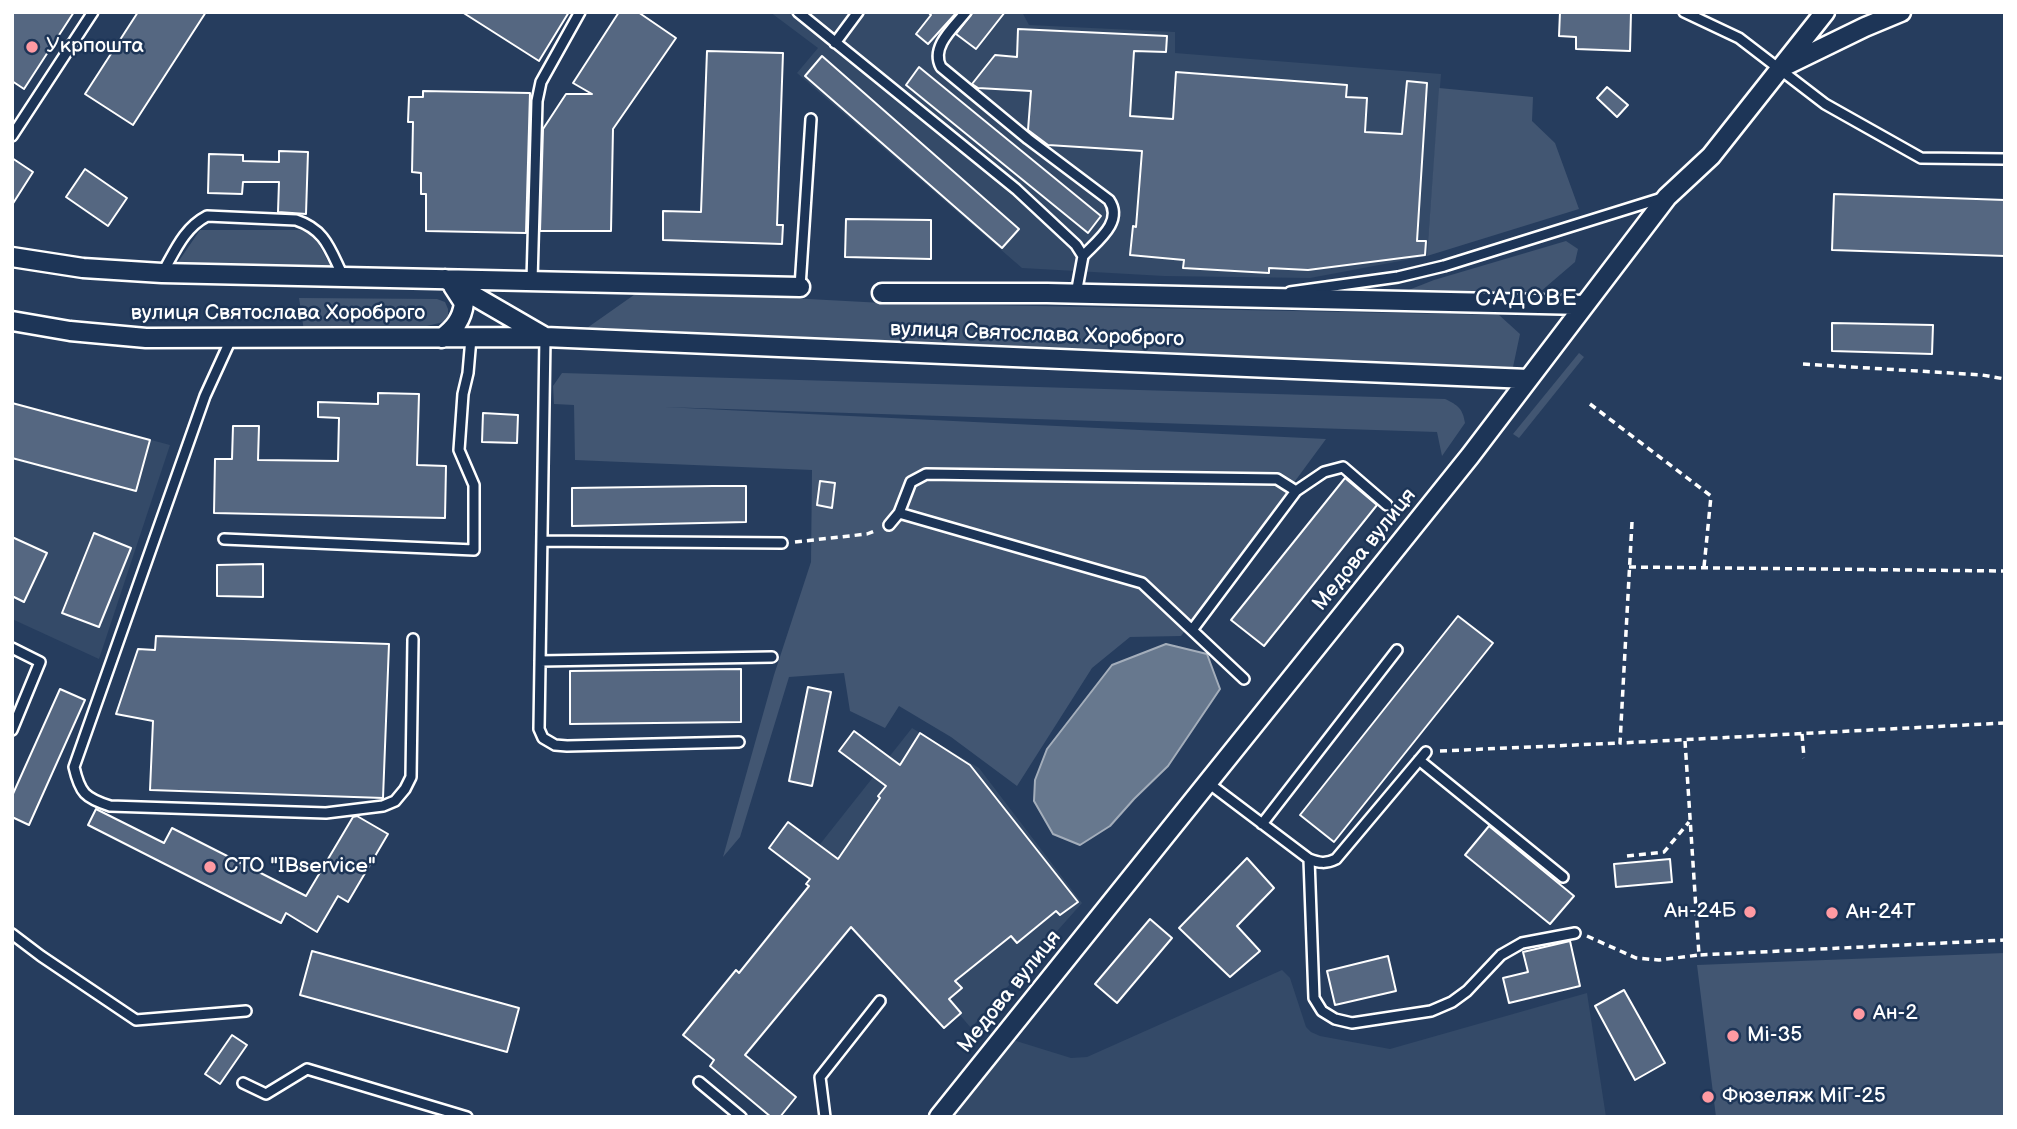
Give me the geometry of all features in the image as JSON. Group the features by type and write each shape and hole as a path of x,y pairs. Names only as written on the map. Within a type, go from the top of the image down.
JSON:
{"street":[{"name":"Медова вулиця","path":"939,1117 1470,456 1667,197 1712,156 1825,12"},
{"path":"1781,68 1901,12"},
{"name":"вулиця Святослава Хороброго","path":"12,257 83,268 162,273 800,287"},
{"name":"вулиця Святослава Хороброго","path":"442,278 545,337"},
{"path":"442,278 456,289 464,303 463,314 457,324 442,338"},
{"name":"вулиця Святослава Хороброго","path":"882,293 1076,294 1584,305"},
{"name":"вулиця Святослава Хороброго","path":"12,321 70,331 146,338 545,337 1528,379"}],"lane":[{"path":"12,136 93,12"},
{"path":"532,281 537,102 541,82 580,12"},
{"path":"798,12 1016,189 1076,245 1083,256"},
{"path":"835,43 858,12"},
{"path":"966,12 940,47 938,56 941,67 1028,139 1109,200 1115,209 1112,223 1083,256 1076,294"},
{"path":"1684,12 1738,38 1825,103 1921,158 2005,159"},
{"path":"800,287 811,119"},
{"path":"1261,298 1398,277 1444,266 1667,197"},
{"path":"162,273 186,232 193,223 206,216 296,220 310,225 322,235 343,276"},
{"path":"545,337 539,729 542,738 555,745 567,747 739,742"},
{"path":"223,539 474,550 474,485 459,450 471,338"},
{"path":"231,339 205,396 74,767 78,786 90,799 110,806 326,813 383,806 395,800 411,777 413,639"},
{"path":"1192,631 1296,491 1324,472 1343,467 1387,505"},
{"path":"889,525 899,513 911,482 926,474 1277,479 1296,491"},
{"path":"899,513 1142,583 1244,679"},
{"path":"542,541 782,543"},
{"path":"12,648 40,662 12,730"},
{"path":"1262,824 1397,650"},
{"path":"540,661 772,657"},
{"path":"1207,782 1308,859 1328,863 1336,859 1423,756 1563,877"},
{"path":"1308,859 1314,998 1322,1011 1335,1019 1352,1023 1431,1011 1452,1002 1467,991 1501,955 1522,943 1575,933"},
{"path":"12,934 136,1020 246,1011"},
{"path":"825,1117 820,1077 880,1001"},
{"path":"243,1083 266,1094 307,1069 467,1117"},
{"path":"699,1082 741,1117"}],"path":[{"path":"1803,364 1982,375 2005,379"},
{"path":"1590,404 1711,496 1704,567"},
{"path":"1620,743 1632,522"},
{"path":"782,543 867,534 889,525"},
{"path":"1629,567 2005,571"},
{"path":"1423,756 2005,723"},
{"path":"1802,734 1804,758"},
{"path":"1685,741 1699,955"},
{"path":"1627,856 1664,852 1690,820"},
{"path":"1575,933 1594,938 1636,957 1659,960 1699,955 2005,940"}],"shaded area":[{"path":"770,12 1022,12 1029,25 1175,32 1175,53 1441,74 1427,256 1310,278 1164,276 1022,268 797,73 818,48"},
{"path":"1439,88 1533,97 1532,121 1555,143 1579,209 1427,256"},
{"path":"200,230 305,230 318,243 332,269 176,265"},
{"path":"1566,241 1578,249 1575,262 1540,292 1518,300 1335,291 1401,293 1434,280"},
{"path":"641,290 883,303 1499,315 1520,334 1513,367 587,328"},
{"path":"299,298 437,299 445,302 448,321 405,331 304,331"},
{"path":"1579,353 1584,357 1519,438 1513,434"},
{"path":"562,373 1445,399 1459,408 1465,423 1442,456 1437,432 664,407 1326,439 1181,636 1130,637 1092,668 1017,786 951,737 899,706 885,728 850,711 844,673 789,677 740,837 723,857 774,675 811,562 812,470 575,460 574,405 554,404 553,386"},
{"path":"12,403 170,445 99,659 12,619"},
{"path":"1166,644 1207,654 1220,689 1168,766 1110,826 1080,845 1053,834 1034,801 1035,780 1047,749 1112,665"},
{"path":"912,728 979,768 1082,903 971,1028 817,848"},
{"path":"2005,953 2005,1117 1716,1117 1697,965"},
{"path":"1282,970 1290,978 1306,1027 1311,1032 1390,1049 1587,993 1606,1117 954,1117 1013,1040 1071,1058 1087,1057"}],"building":[{"name":"Укрпошта","path":"12,12 74,12 24,89 12,81"},
{"path":"138,12 206,12 133,125 85,94"},
{"path":"462,12 569,12 539,61"},
{"path":"619,12 638,12 676,38 613,129 611,231 540,231 543,129 566,94 592,94 573,83"},
{"path":"928,12 957,12 928,44 916,34 931,15"},
{"path":"973,12 1005,12 976,49 956,34"},
{"path":"1560,12 1631,12 1630,51 1576,49 1576,37 1559,36"},
{"path":"1018,29 1167,36 1166,52 1134,51 1130,116 1173,119 1176,72 1347,85 1346,97 1367,98 1365,132 1402,134 1407,81 1427,83 1417,241 1426,241 1425,255 1308,270 1269,268 1269,273 1183,268 1184,260 1130,255 1133,226 1136,227 1142,151 1048,145 1028,130 1031,91 978,88 972,84 995,55 1017,57"},
{"path":"707,51 783,53 777,225 783,225 782,244 663,240 663,211 701,212"},
{"path":"822,56 1019,229 1002,248 805,76"},
{"path":"919,67 1101,216 1088,233 906,85"},
{"path":"1607,87 1628,105 1617,117 1597,98"},
{"path":"423,91 530,93 526,233 426,231 426,194 421,194 421,173 412,172 413,122 408,122 409,97 423,97"},
{"path":"279,151 308,152 306,214 278,212 279,182 243,182 242,194 208,193 209,154 243,155 243,161 279,162"},
{"path":"12,158 33,172 12,205"},
{"path":"85,169 127,198 108,226 66,197"},
{"path":"1834,194 2005,200 2005,256 1832,250"},
{"path":"846,219 931,220 931,259 845,257"},
{"path":"1832,323 1933,325 1932,354 1832,351"},
{"path":"378,393 419,394 417,465 446,466 445,518 214,513 215,459 232,459 233,426 259,426 258,460 338,461 339,418 318,417 318,402 378,404"},
{"path":"12,403 150,440 136,491 12,458"},
{"path":"483,413 518,415 517,443 482,442"},
{"path":"1345,478 1377,505 1264,646 1231,620"},
{"path":"820,481 835,483 832,508 817,505"},
{"path":"746,486 746,522 572,526 572,488"},
{"path":"94,533 131,548 99,627 62,613"},
{"path":"12,537 47,553 24,602 12,596"},
{"path":"263,564 263,597 217,596 217,565"},
{"path":"1458,616 1493,643 1334,842 1300,815"},
{"path":"156,636 389,644 383,798 150,790 153,721 116,714 138,649 155,650"},
{"path":"741,669 741,722 570,724 570,671"},
{"path":"808,687 831,692 812,786 789,781"},
{"path":"60,689 85,700 29,825 12,817 12,796"},
{"path":"854,731 900,765 920,733 970,765 1078,902 1060,915 1056,911 1017,943 1011,936 955,981 962,988 949,999 961,1013 944,1028 851,927 745,1055 796,1097 780,1117 771,1117 710,1066 714,1060 683,1035 736,970 739,973 809,886 806,884 810,879 769,848 788,822 838,859 880,798 878,796 886,786 839,751"},
{"path":"96,809 164,843 172,828 306,896 353,817 357,816 388,834 348,902 338,896 317,932 286,913 281,923 88,825"},
{"path":"1489,826 1574,896 1550,924 1465,855"},
{"path":"1247,858 1274,888 1237,926 1260,951 1230,977 1179,928"},
{"path":"1670,859 1672,882 1616,887 1614,864"},
{"path":"1150,919 1172,938 1117,1003 1095,984"},
{"path":"1570,941 1580,986 1509,1003 1503,978 1528,972 1523,952"},
{"path":"312,951 519,1008 507,1052 300,995"},
{"path":"1388,956 1396,991 1335,1005 1327,971"},
{"path":"1624,990 1665,1063 1635,1080 1595,1006"},
{"path":"232,1035 247,1045 220,1084 205,1074"}],"place":[{"name":"Укрпошта","path":"32,47"},
{"name":"СТО \"IBservice\"","path":"210,867"},
{"name":"Ан-24Б","path":"1750,912"},
{"name":"Ан-24Т","path":"1832,913"},
{"name":"Ан-2","path":"1859,1014"},
{"name":"Мі-35","path":"1733,1036"},
{"name":"Фюзеляж МіГ-25","path":"1708,1097"}],"district":[{"name":"САДОВЕ","path":"1527,299"}]}
